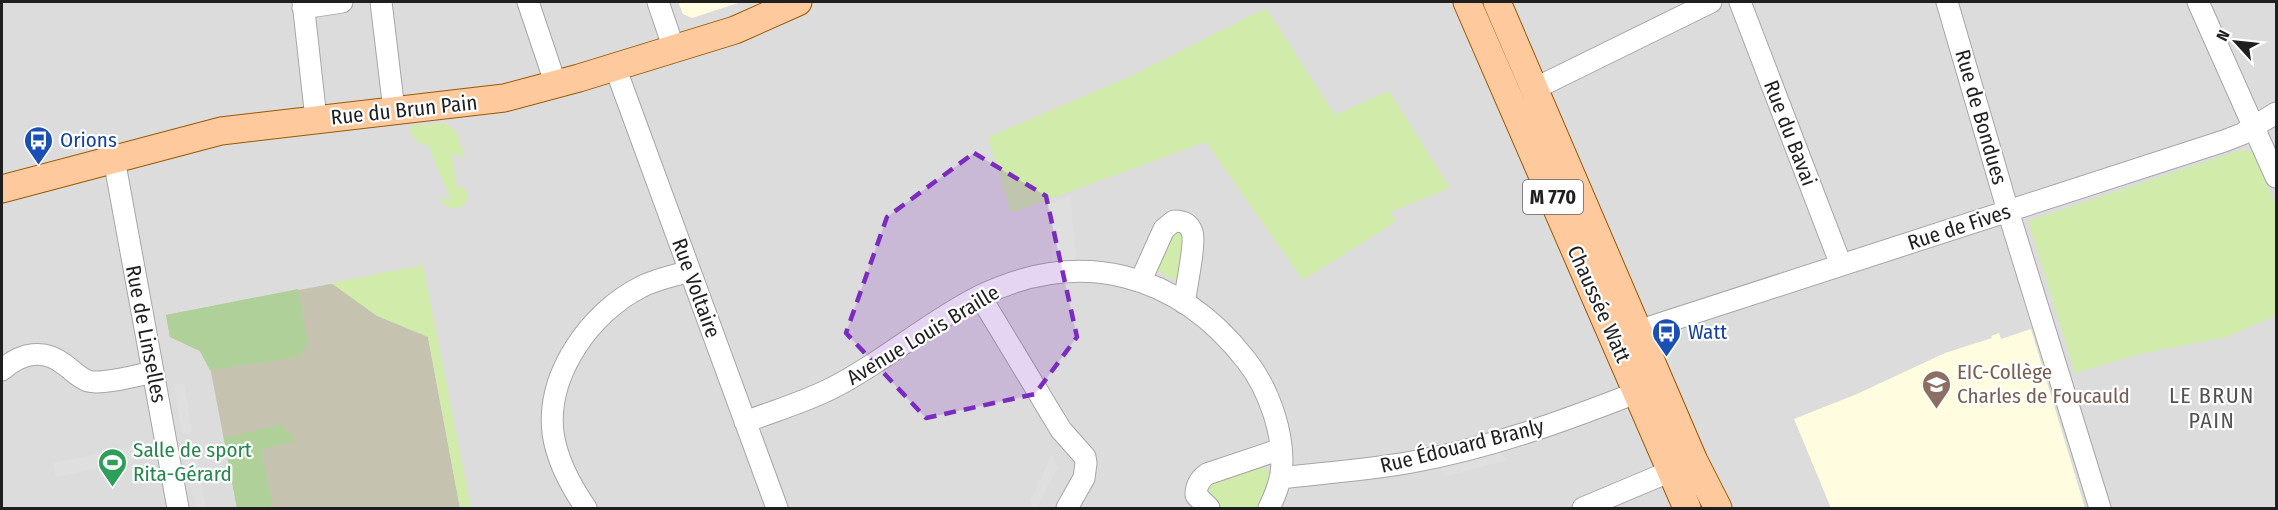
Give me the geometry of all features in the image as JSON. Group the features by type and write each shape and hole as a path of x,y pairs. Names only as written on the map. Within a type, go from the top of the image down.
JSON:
{"main road":[{"name":"Rue du Brun Pain","path":"2,189 221,131 485,101 556,84 735,30 798,2"},
{"name":"Chaussée Watt","path":"1467,2 1638,392 1709,508"},
{"name":"Chaussée Watt","path":"1497,2 1638,331 1683,466 1687,508"},
{"name":"Chaussée Watt","path":"1683,466 1718,508"}],"street":[{"path":"316,119 303,5 342,2"},
{"path":"381,2 394,110"},
{"path":"528,2 556,84"},
{"path":"658,2 674,49"},
{"path":"1534,89 1711,2"},
{"name":"Rue du Bavai","path":"1740,2 1841,266"},
{"name":"Rue de Bondues","path":"1947,2 2008,211 2100,508"},
{"path":"2198,2 2277,177"},
{"name":"Rue Voltaire","path":"615,67 777,508"},
{"name":"Rue de Fives","path":"1638,331 2224,141 2277,113"},
{"name":"Rue de Linselles","path":"114,159 178,508"},
{"path":"1141,280 1164,229 1174,221 1183,222 1188,225 1194,235 1184,303"},
{"path":"586,508 566,475 553,430 555,400 568,363 592,324 618,300 649,283 690,271"},
{"name":"Avenue Louis Braille","path":"745,422 838,385 980,296 1010,284 1063,272 1102,272 1141,280 1184,303 1232,343 1251,366 1269,405 1281,449 1280,478 1269,508"},
{"path":"980,296 1061,430 1080,451 1086,463 1084,478 1067,508"},
{"path":"2,370 19,357 38,354 55,358 87,381 102,381 153,372"},
{"name":"Rue Édouard Branly","path":"1280,478 1391,466 1432,458 1525,434 1638,392"},
{"path":"1209,508 1198,500 1196,495 1196,489 1207,474 1281,449"},
{"path":"1583,508 1683,466"}],"highlighted area":[{"path":"974,153 1046,196 1077,337 1035,394 926,418 846,333 887,217"}],"shaded area":[{"path":"2,2 2276,2 2276,508 2,508"},
{"path":"678,2 741,2 692,18 683,14"},
{"path":"1070,195 1076,259 1052,264 1048,205"},
{"path":"415,268 460,508 237,508 211,372 200,351 170,337 166,315"},
{"name":"EIC-Collège Charles de Foucauld","path":"2031,329 2085,508 1831,508 1794,419 1857,394 1945,353 1992,338 1991,336 1999,333 2001,339"},
{"path":"184,383 192,432 182,434 174,385"},
{"path":"194,443 206,508 195,508 183,445"},
{"path":"145,444 148,458 56,477 53,463"},
{"path":"1498,449 1507,460 1447,476 1437,465"},
{"path":"1052,455 1058,468 1036,508 1033,508 1030,501"}],"green space":[{"path":"1266,8 1335,115 1389,91 1450,188 1390,212 1396,222 1303,280 1206,142 1011,213 988,137 1127,78"},
{"path":"444,123 456,133 464,158 452,154 456,184 467,191 468,198 464,205 458,208 444,205 439,197 451,200 428,146 416,141 410,132 410,126"},
{"path":"2241,150 2253,152 2276,205 2276,315 2227,337 2140,354 2075,373 2028,221"},
{"path":"1185,230 1181,280 1177,281 1153,269 1167,231"},
{"path":"423,265 471,508 460,508 428,337 377,316 331,283"},
{"path":"298,289 308,343 299,357 210,370 200,351 170,337 166,315"},
{"path":"281,424 297,441 261,449 272,501 270,508 237,508 224,438"},
{"path":"1262,467 1270,472 1272,477 1261,508 1220,508 1211,499 1210,487 1214,481"}],"place":[{"name":"Orions","path":"39,166"},
{"name":"Watt","path":"1667,358"},
{"name":"EIC-Collège Charles de Foucauld","path":"1936,410"},
{"name":"Salle de sport Rita-Gérard","path":"112,488"}],"district":[{"name":"LE BRUN PAIN","path":"2212,408"}]}
